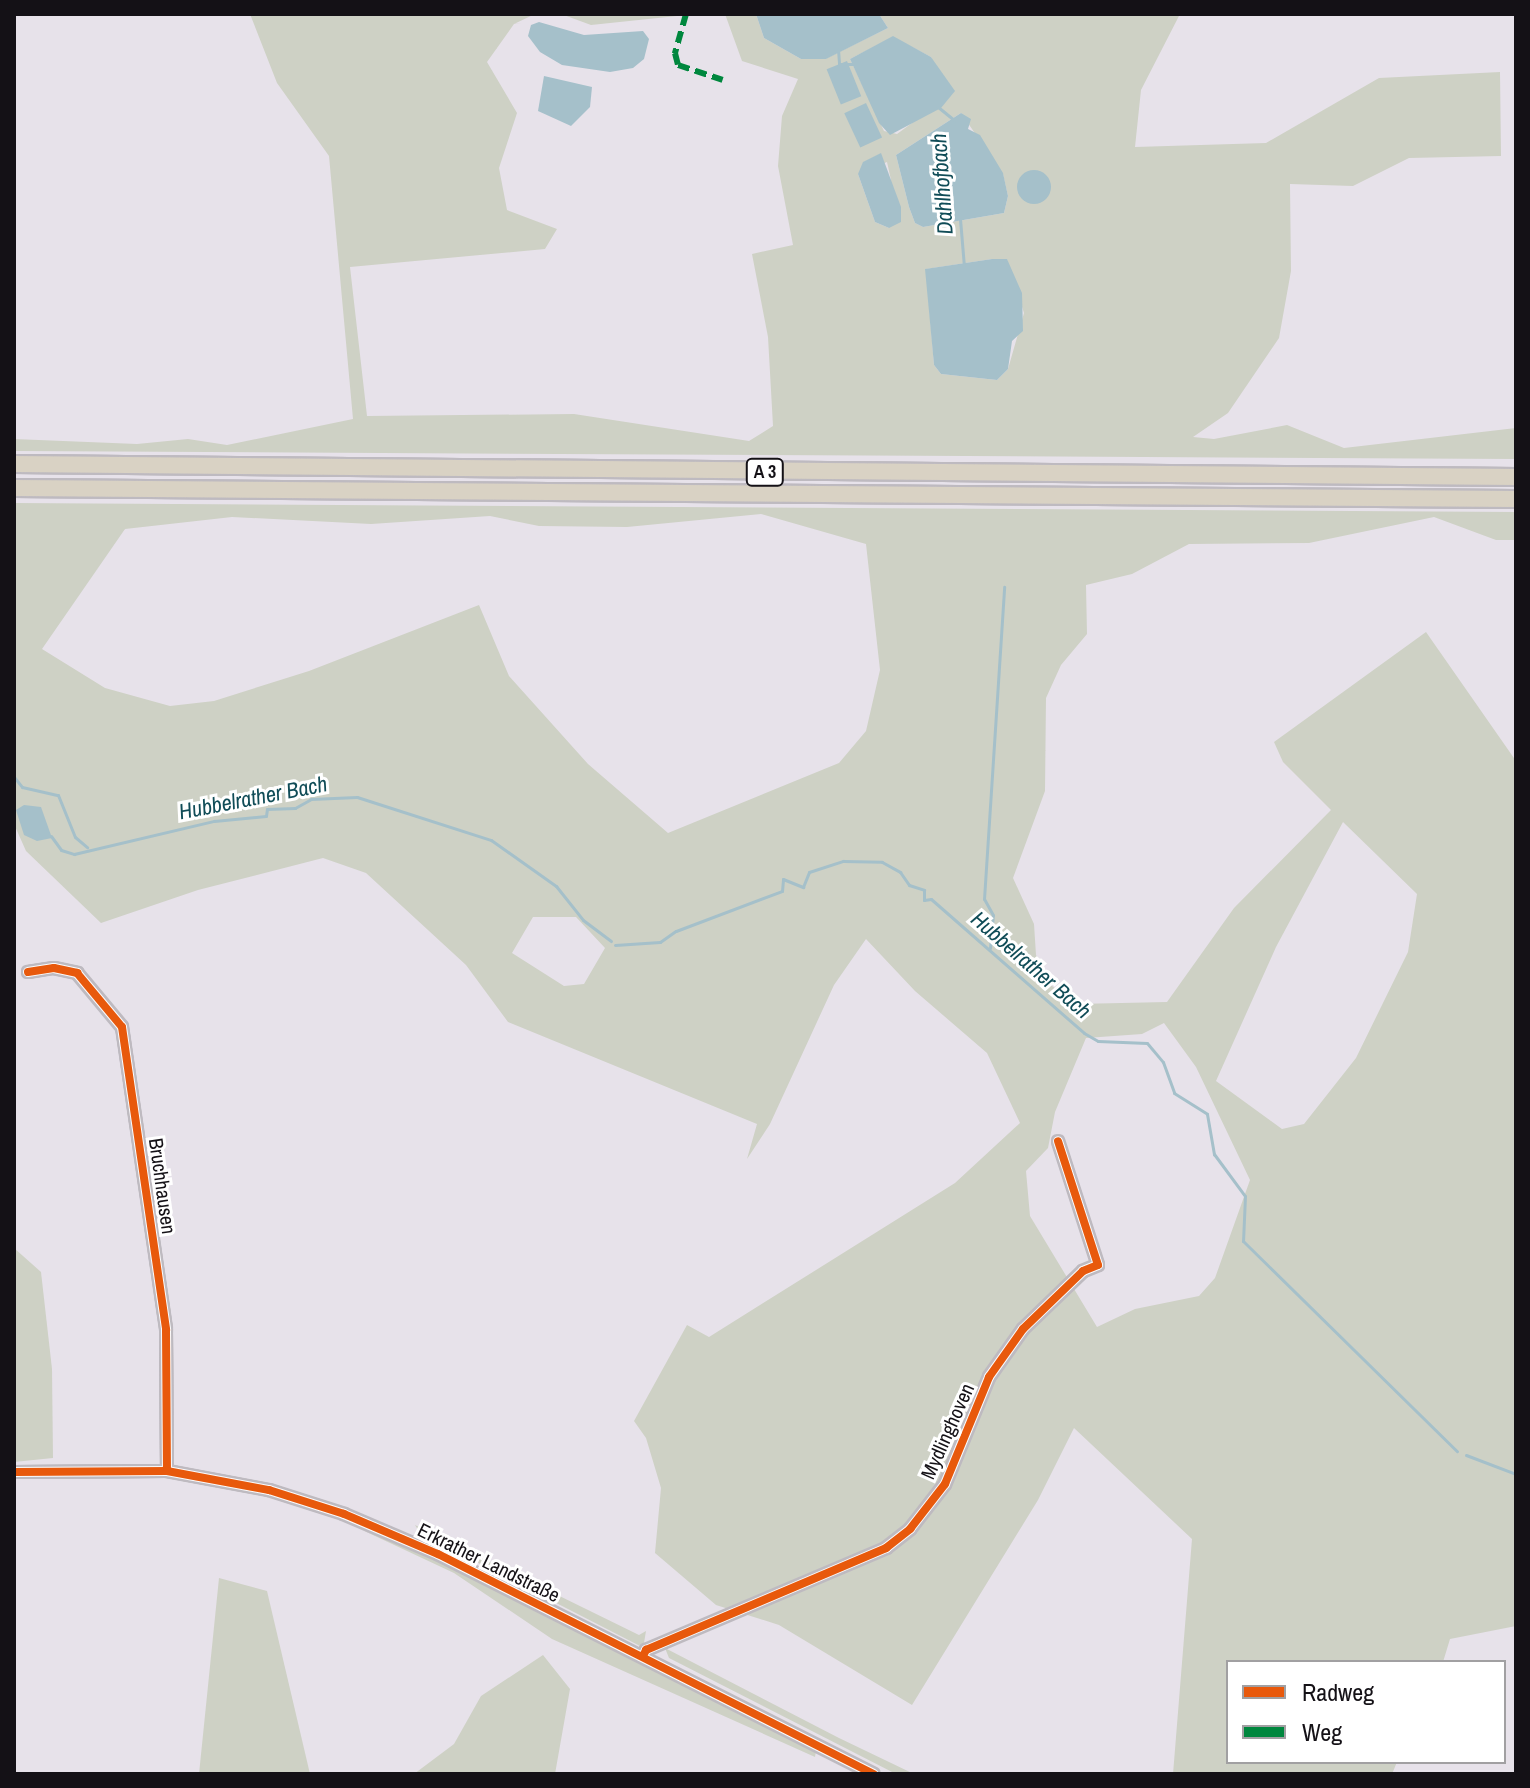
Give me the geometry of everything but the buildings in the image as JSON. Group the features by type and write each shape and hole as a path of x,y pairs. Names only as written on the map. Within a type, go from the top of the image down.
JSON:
{"highway":[{"name":"A 3","path":"14,464 1516,477"},
{"name":"A 3","path":"14,488 1516,499"}],"street":[{"name":"Bruchhausen","path":"28,972 54,968 77,973 122,1027 166,1330 167,1471"},
{"name":"Mydlinghoven","path":"643,1656 646,1650 886,1548 910,1529 945,1484 989,1377 1006,1353 1083,1271 1098,1265 1058,1141"},
{"name":"Erkrather Landstraße","path":"14,1472 167,1471 269,1490 373,1525 643,1656 874,1774"}],"shaded area":[{"path":"250,14 535,14 514,24 487,62 517,113 499,168 507,210 557,229 545,249 350,267 367,416 574,414 749,441 773,426 768,337 752,254 793,245 778,166 782,116 798,79 742,61 725,14 756,14 764,38 801,59 825,59 888,28 879,14 1180,14 1141,90 1135,147 1266,143 1379,78 1500,72 1501,156 1409,158 1353,186 1290,184 1291,271 1279,338 1228,413 1193,437 1214,439 1287,425 1344,448 1516,428 1516,459 14,451 14,439 137,444 188,439 227,445 353,419 329,156 277,83","holes":["893,37 931,57 946,98 897,134 884,131 850,59","961,113 1003,174 1008,196 1004,213 923,227 915,223 896,155","887,162 891,180 889,228 875,222 858,174","992,259 1007,260 1024,313 1008,369 997,380 941,374 934,365 926,269"]},
{"path":"561,14 696,14 591,25"},
{"path":"14,503 1516,512 1516,540 1496,540 1434,517 1309,543 1189,544 1132,574 1086,585 1087,634 1061,665 1046,698 1045,791 1013,878 1034,924 1036,955 1052,986 1076,1004 1167,1002 1234,908 1331,810 1283,762 1274,742 1426,632 1516,761 1516,1626 1450,1639 1444,1660 1226,1660 1226,1764 1396,1764 1392,1774 1173,1774 1192,1539 1074,1428 1038,1500 912,1705 779,1625 716,1605 655,1553 661,1488 646,1438 634,1421 687,1325 709,1337 955,1183 1020,1123 987,1053 915,991 866,939 834,985 770,1124 747,1159 757,1124 508,1022 466,965 366,873 323,858 198,890 101,923 26,851 14,824","holes":["761,514 866,544 880,670 866,731 839,763 668,833 588,764 509,676 479,605 309,671 214,701 170,706 105,688 42,649 125,529 232,517 371,524 490,516 539,526 627,527","1343,822 1417,894 1408,952 1356,1058 1304,1124 1282,1129 1216,1081 1276,947","533,917 576,917 605,948 584,984 564,986 512,953","1164,1023 1196,1067 1250,1180 1215,1278 1199,1296 1135,1309 1097,1327 1030,1216 1026,1171 1048,1148 1055,1112 1086,1038 1142,1034"]},
{"path":"14,1248 41,1272 52,1369 53,1458 14,1462"},
{"path":"415,1525 639,1635 646,1631 644,1643 640,1646 420,1533"},
{"path":"358,1528 464,1572 816,1751 815,1757 552,1639 454,1573"},
{"path":"219,1578 267,1591 310,1774 199,1774"},
{"path":"665,1648 914,1774 896,1774 669,1658"},
{"path":"543,1655 570,1689 555,1774 414,1774 454,1744 481,1696"}],"water":[{"path":"756,14 879,14 888,28 826,59 801,59 764,38"},
{"path":"539,22 584,35 643,31 649,39 644,59 633,68 610,72 562,65 540,52 528,36 531,25"},
{"path":"893,36 931,57 955,91 941,108 890,135 879,123 850,59"},
{"path":"847,61 861,96 841,104 827,69"},
{"path":"544,76 592,87 590,107 571,126 538,111"},
{"path":"866,103 882,137 860,148 844,113"},
{"path":"961,113 971,119 968,129 980,135 1003,173 1008,196 1004,213 923,227 915,223 909,207 896,155"},
{"path":"881,153 901,207 901,222 889,228 875,222 858,174 863,162"},
{"path":"1034,170 1046,175 1051,187 1046,199 1034,204 1022,199 1017,187 1022,175"},
{"path":"1007,259 1022,293 1023,331 1012,341 1008,369 997,380 941,374 934,365 925,269"},
{"path":"24,805 41,807 52,838 37,841 24,835 16,810"}],"waterway":[{"name":"Dahlhofbach","path":"838,49 839,64 853,64"},
{"name":"Dahlhofbach","path":"938,107 954,120"},
{"name":"Dahlhofbach","path":"960,219 964,267"},
{"name":"Dahlhofbach","path":"990,948 993,915 984,899 1004,587"},
{"path":"14,777 22,787 58,795 75,837 87,847"},
{"name":"Hubbelrather Bach","path":"51,836 61,850 74,854 214,821 266,816 267,809 295,808 311,799 357,797 491,840 556,886 583,920 611,941"},
{"name":"Hubbelrather Bach","path":"615,945 660,942 676,931 782,891 783,879 803,887 809,872 843,861 882,862 900,872 909,885 924,890 924,900 931,899 1084,1033 1098,1041 1147,1043 1163,1062 1174,1093 1207,1114 1214,1154 1245,1196 1243,1241 1457,1451"},
{"name":"Hubbelrather Bach","path":"1466,1455 1516,1474"}],"marked path":[{"path":"686,14 675,53 678,65 723,80"}],"cycle path":[{"path":"28,972 54,968 77,973 122,1027 166,1330 167,1471"},
{"path":"643,1656 646,1650 886,1548 910,1529 945,1484 989,1377 1023,1329 1083,1271 1098,1265 1058,1141"},
{"path":"14,1472 167,1471 269,1490 344,1514 438,1554 874,1774"}]}
